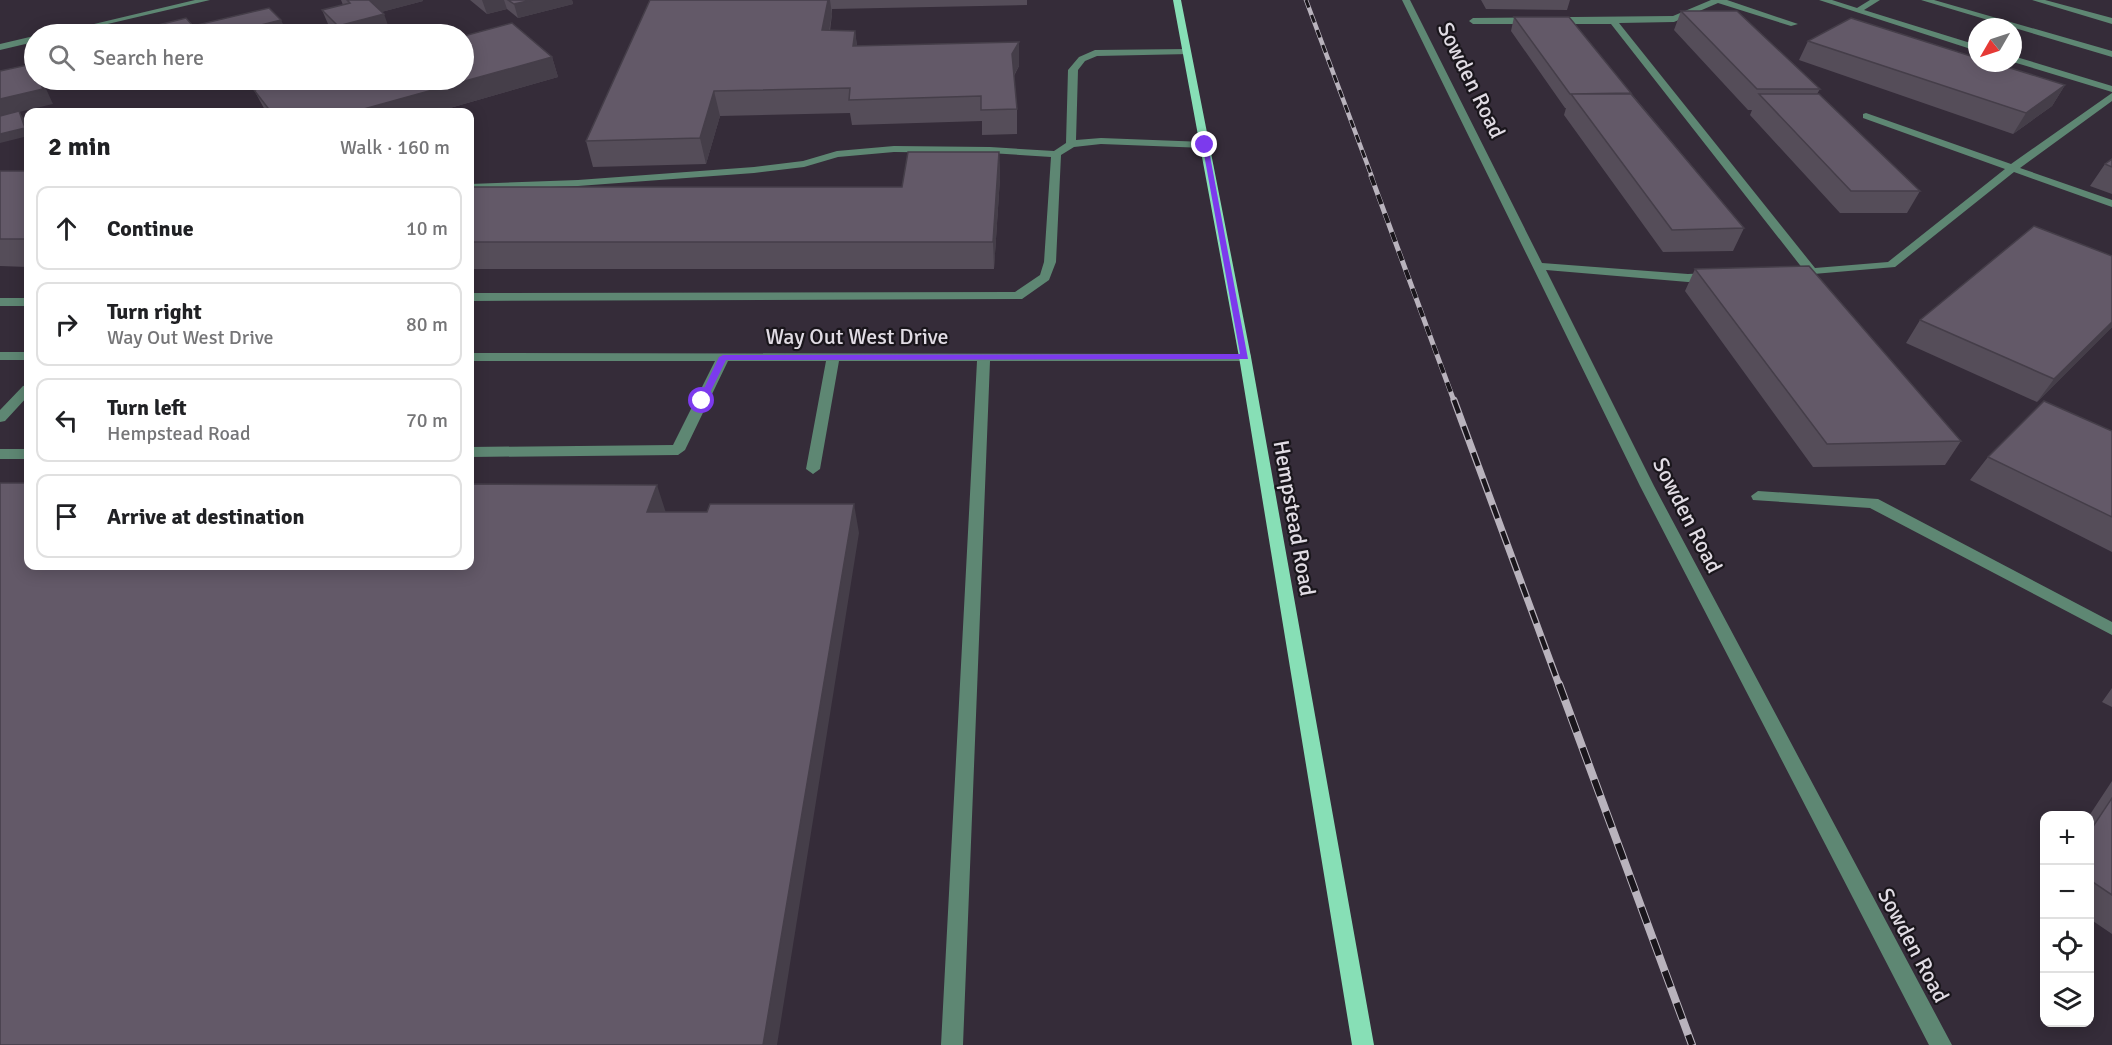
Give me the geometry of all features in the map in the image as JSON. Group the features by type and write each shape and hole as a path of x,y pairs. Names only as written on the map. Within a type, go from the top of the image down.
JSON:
{"main road":[{"name":"Hempstead Road","path":"1177,0 1245,357 1364,1045"}],"street":[{"path":"100,24 206,0"},
{"name":"Sowden Road","path":"1406,0 1647,486 1941,1045"},
{"path":"1473,21 1674,19 1718,0 1794,24"},
{"path":"1823,0 1968,45"},
{"path":"1857,10 1876,0"},
{"path":"1925,0 2112,54"},
{"path":"2036,0 2112,21"},
{"path":"1613,21 1812,272"},
{"path":"0,47 24,41"},
{"path":"1071,144 1072,70 1082,58 1095,53 1187,52"},
{"path":"2022,62 2112,89"},
{"path":"1778,274 1891,265 2013,168 2112,96"},
{"path":"1866,116 2112,204"},
{"path":"474,187 578,183 754,170 804,164 837,154 894,149 990,150 1056,154 1071,144 1101,141 1205,145"},
{"path":"474,297 1018,296 1045,277 1050,262 1056,154"},
{"path":"1537,266 1688,278 1721,276"},
{"path":"0,302 24,302"},
{"path":"0,356 24,356"},
{"name":"Way Out West Drive","path":"474,357 1245,357"},
{"path":"474,452 678,450 723,357"},
{"path":"813,470 834,357"},
{"path":"952,1045 984,357"},
{"path":"0,418 24,393"},
{"path":"0,454 24,454"},
{"path":"1758,496 1873,503 2112,629"}],"building":[{"path":"347,0 369,0 384,14 346,24 336,24 322,10 350,3"},
{"path":"508,0 532,0 514,4"},
{"path":"650,0 828,0 822,30 855,31 853,46 1019,42 1012,54 1017,109 981,110 981,96 849,100 850,88 714,91 700,138 586,141"},
{"path":"269,8 281,20 265,24 201,24"},
{"path":"1681,11 1737,11 1820,89 1757,89"},
{"path":"1514,17 1569,17 1631,93 1570,94"},
{"path":"186,18 191,24 162,24"},
{"path":"1851,18 1968,55 1968,72 2022,72 2065,85 2026,113 1808,41"},
{"path":"512,23 552,57 474,79 474,33"},
{"path":"24,66 24,90 39,90 0,99 0,71"},
{"path":"254,90 433,90 367,108 268,108"},
{"path":"1571,94 1631,94 1744,228 1672,230"},
{"path":"1759,94 1819,94 1920,191 1851,191"},
{"path":"19,111 24,128 0,134 0,116"},
{"path":"908,152 999,152 993,242 474,242 474,187 902,187"},
{"path":"2112,159 2112,167 2105,164"},
{"path":"0,171 24,171 24,239 0,239"},
{"path":"2034,226 2112,256 2112,322 2054,379 1920,320"},
{"path":"1809,266 1961,441 1827,444 1695,269"},
{"path":"2044,401 2112,431 2112,517 1988,457"},
{"path":"0,483 24,483 24,570 474,570 474,484 657,485 647,512 707,512 710,504 854,504 763,1045 0,1045"},
{"path":"2112,798 2112,895 2094,883 2094,825"}],"railway":[{"path":"1306,0 1372,177"},
{"path":"1371,176 1454,401"},
{"path":"1454,400 1559,685"},
{"path":"1559,684 1692,1045"}],"route":[{"path":"702,401 723,357 1245,357 1205,145"}]}
